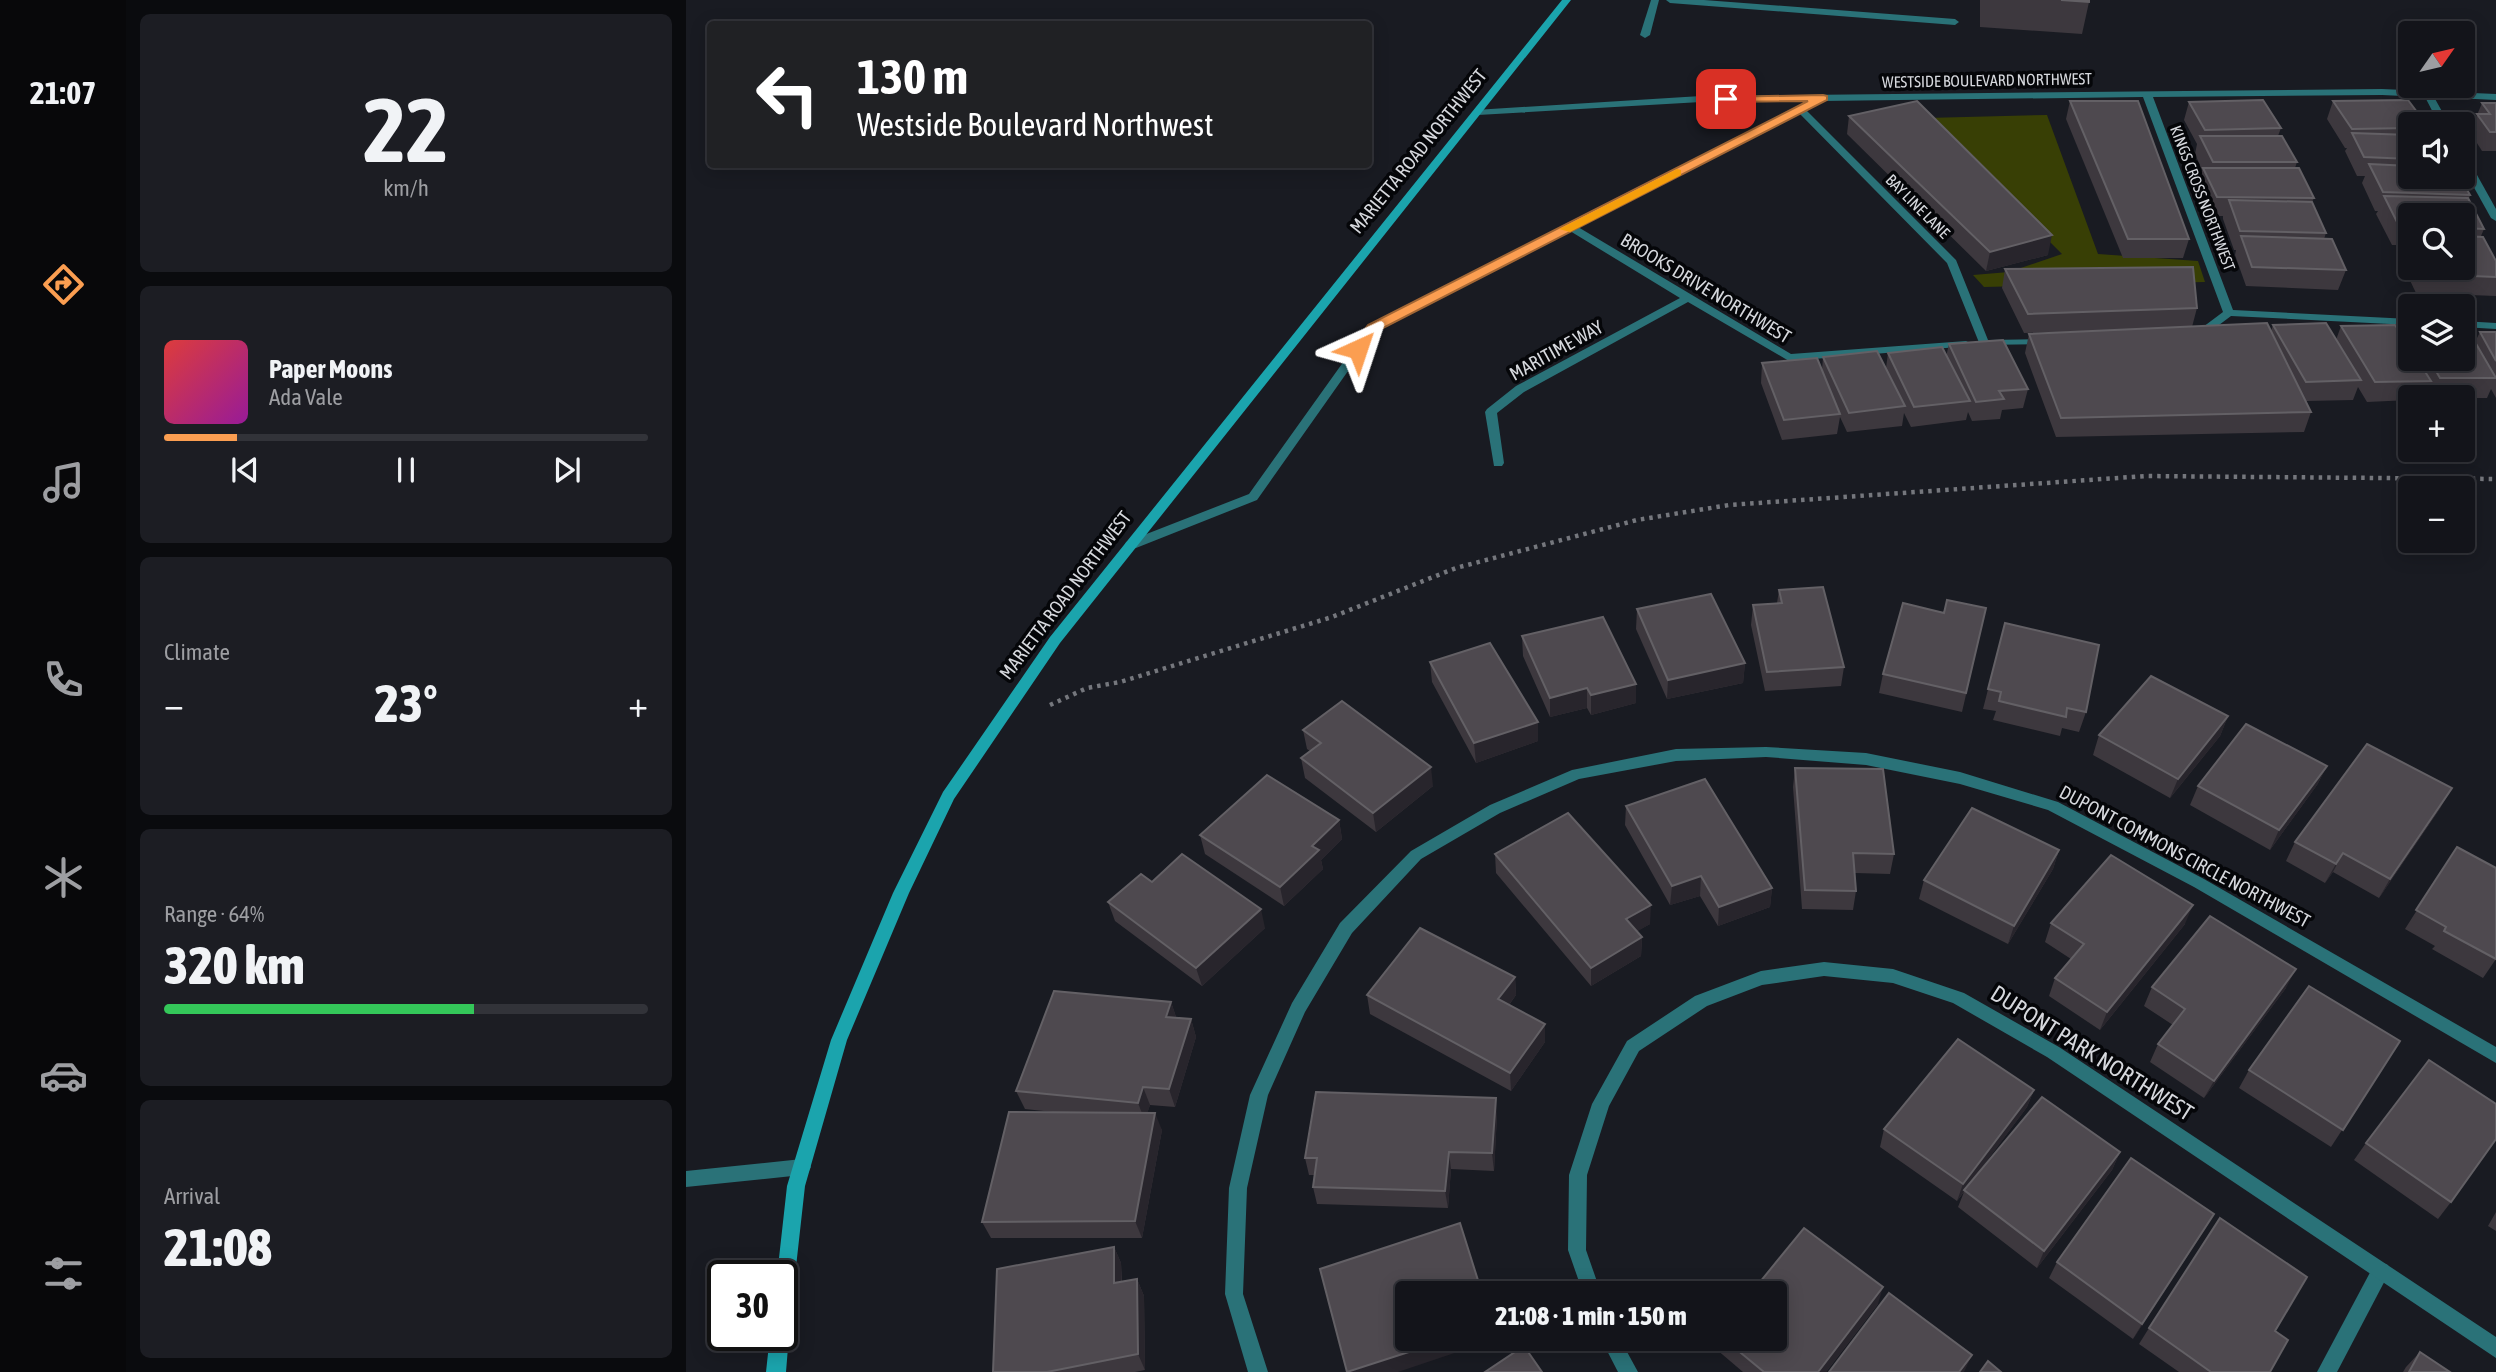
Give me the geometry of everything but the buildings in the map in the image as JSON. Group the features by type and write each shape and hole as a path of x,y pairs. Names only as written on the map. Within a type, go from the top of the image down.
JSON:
{"main road":[{"name":"MARIETTA ROAD NORTHWEST","path":"788,1260 796,1186 839,1041 901,892 948,796 1055,640 1566,0"},
{"path":"776,1372 778,1351"}],"street":[{"path":"1645,36 1655,0"},
{"path":"1670,0 1955,22"},
{"name":"KINGS CROSS NORTHWEST","path":"2147,94 2229,313"},
{"name":"WESTSIDE BOULEVARD NORTHWEST","path":"1478,112 1701,99 2398,94"},
{"name":"WESTSIDE BOULEVARD NORTHWEST","path":"2475,96 2496,97"},
{"path":"1131,545 1253,497 1373,328 1823,98"},
{"name":"BAY LINE LANE","path":"1800,109 1952,262 1984,343"},
{"path":"2475,180 2496,218"},
{"name":"BROOKS DRIVE NORTHWEST","path":"1570,227 1789,358 1984,343 2054,342"},
{"name":"MARITIME WAY","path":"1498,463 1490,412 1520,388 1688,298"},
{"path":"2188,336 2201,335 2229,313 2398,321"},
{"path":"2475,325 2496,326"},
{"name":"DUPONT COMMONS CIRCLE NORTHWEST","path":"1258,1372 1234,1294 1238,1188 1259,1095 1298,1008 1346,928 1416,855 1495,809 1577,774 1676,755 1766,752 1866,759 1960,778 2040,802 2199,883 2496,1056"},
{"name":"DUPONT PARK NORTHWEST","path":"1588,1281 1577,1250 1578,1175 1601,1104 1633,1045 1701,1001 1761,978 1824,970 1894,976 1958,998 2053,1052 2496,1348"},
{"path":"686,1179 802,1167"},
{"path":"2327,1372 2381,1271"},
{"path":"1617,1351 1628,1372"}],"path":[{"path":"992,732 1087,688 1120,682 1332,617 1456,568 1637,520 1729,505 2146,476 2496,480"}],"green space":[{"path":"2047,115 2098,254 2198,261 2205,282 1984,287 1973,275 2009,272 2062,254 1926,118"}],"slow traffic":[{"path":"1565,229 1677,172"}],"route":[{"path":"1358,349 1373,328 1823,98 1726,99"}]}
